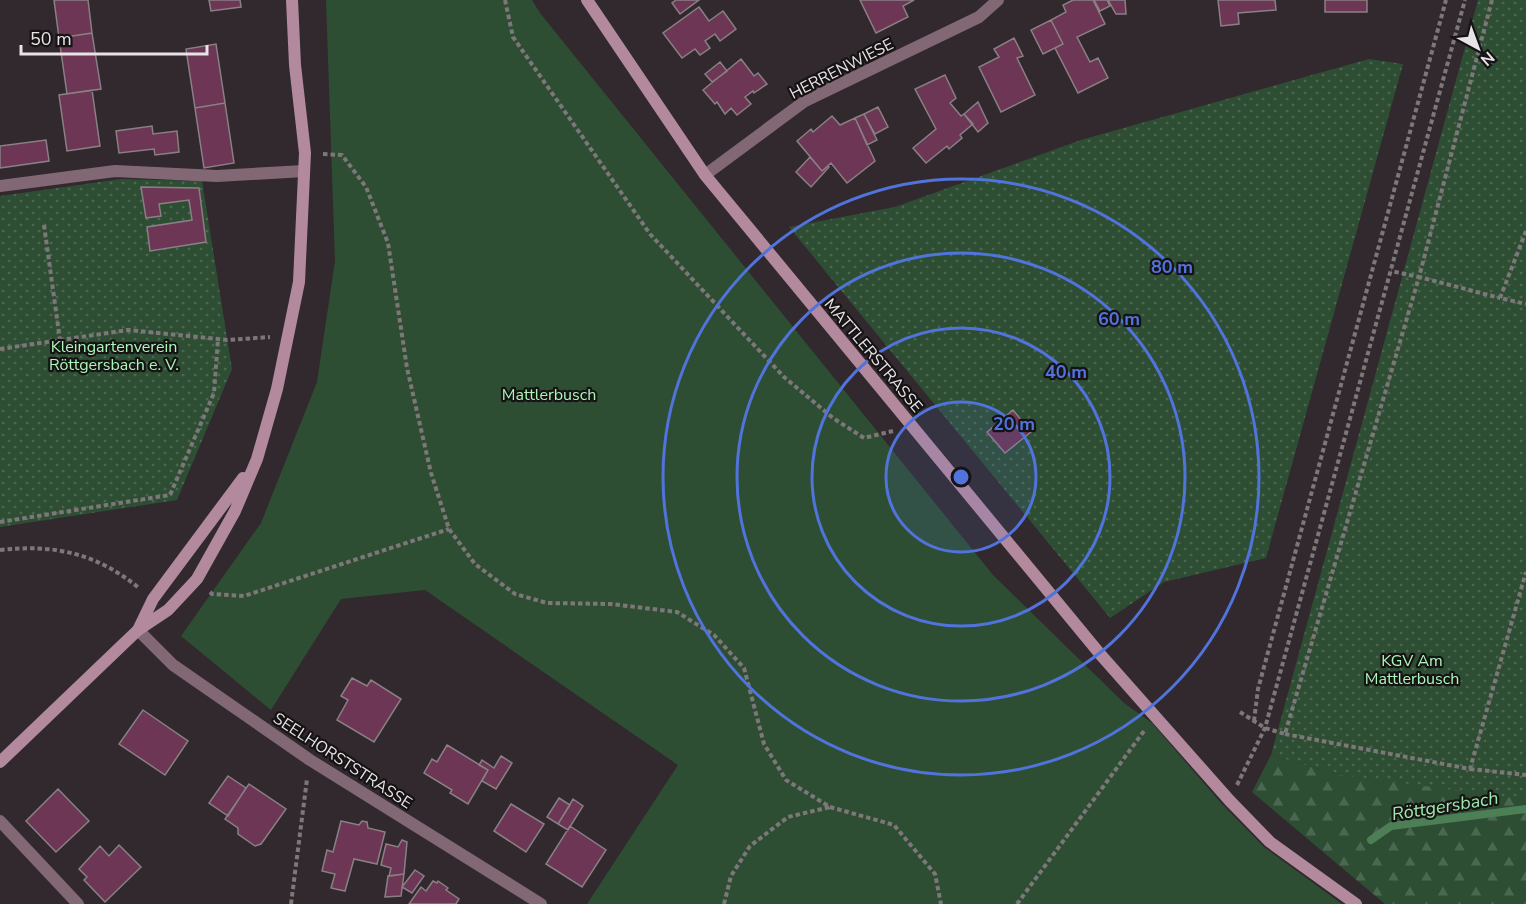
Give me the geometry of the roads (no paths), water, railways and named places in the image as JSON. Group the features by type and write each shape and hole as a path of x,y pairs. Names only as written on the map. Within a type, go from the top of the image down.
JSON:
{"street":[{"path":"0,762 138,630 168,610 197,579 235,511 257,459 277,389 299,282 304,153 295,65 292,0"},
{"name":"MATTLERSTRASSE","path":"587,0 705,175 912,427 1155,716 1230,801 1270,842 1356,904"},
{"name":"HERRENWIESE","path":"705,175 805,101 979,17 998,0"},
{"path":"0,186 115,171 217,176 304,171"},
{"path":"138,630 153,599 257,459"},
{"name":"SEELHORSTSTRASSE","path":"138,630 173,665 310,760 541,904"},
{"path":"0,821 78,904"}],"waterway":[{"name":"Röttgersbach","path":"1371,840 1391,826 1526,809"}],"park label":[{"name":"Kleingartenverein Röttgersbach e. V.","path":"114,355"},
{"name":"Mattlerbusch","path":"549,394"},
{"name":"KGV Am Mattlerbusch","path":"1412,669"}]}
